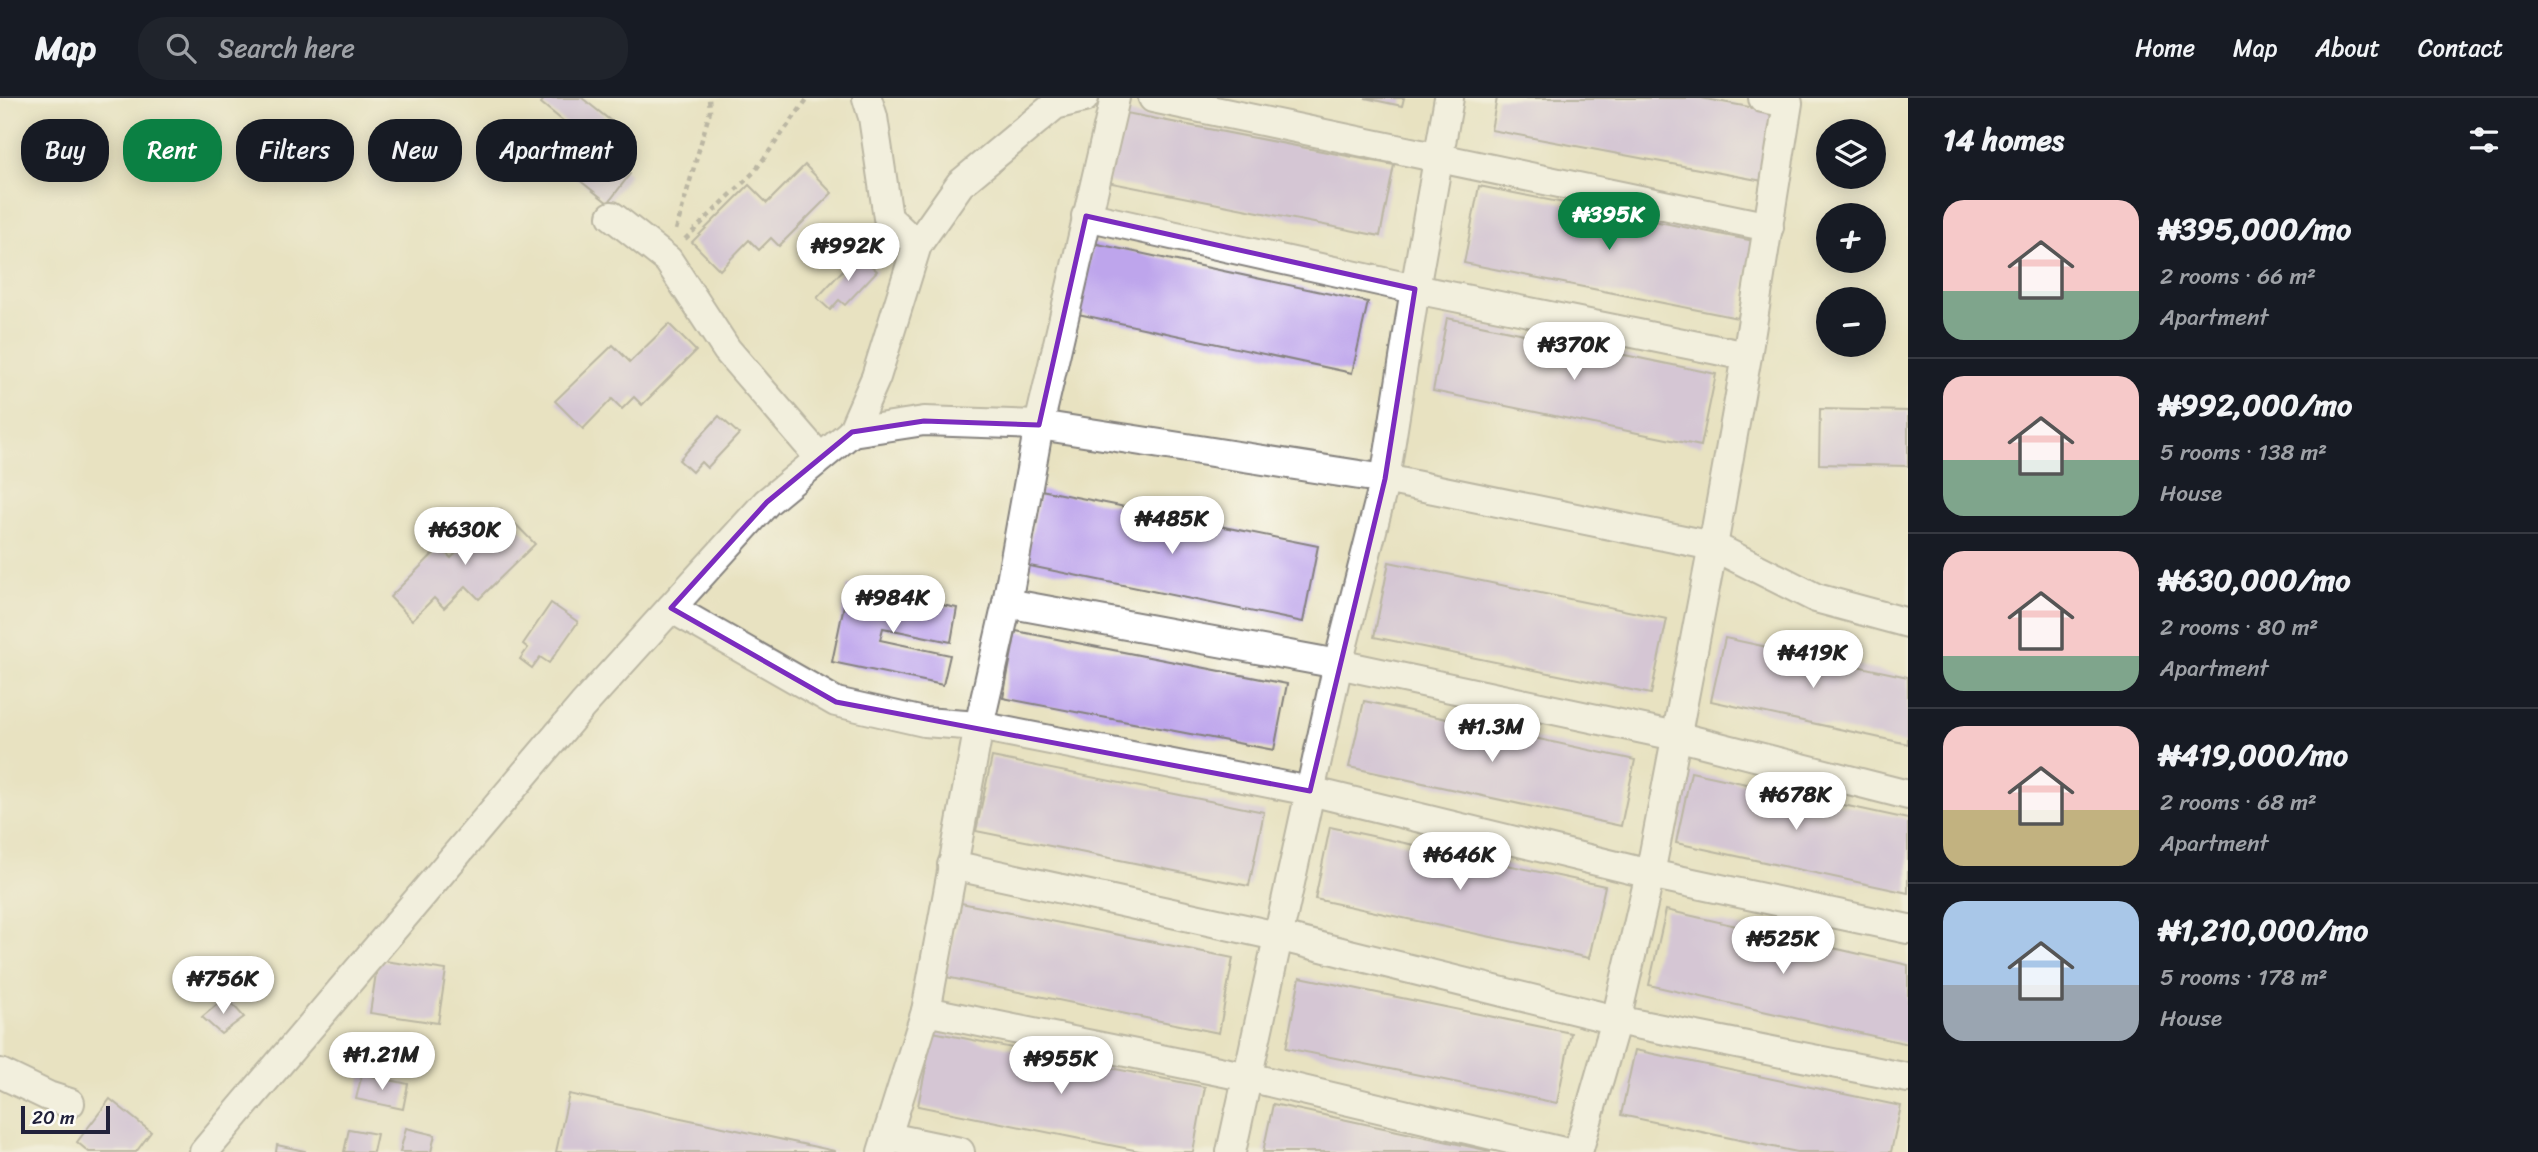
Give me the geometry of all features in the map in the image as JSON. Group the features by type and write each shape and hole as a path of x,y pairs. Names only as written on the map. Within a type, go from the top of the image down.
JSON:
{"street":[{"path":"867,98 873,117 888,218 917,245"},
{"path":"204,1152 574,716 671,608 767,502 852,432 876,377 917,245 960,184 1055,104 1084,98"},
{"path":"960,1152 885,1144 926,1011 979,726 1007,603 1039,425 1115,98"},
{"path":"1153,98 1769,227"},
{"path":"1231,1152 1338,664 1385,479 1449,98"},
{"path":"1578,1152 1616,1020 1650,874 1747,356 1788,103 1763,98"},
{"path":"612,216 668,260 727,350 820,458"},
{"path":"1086,216 1415,289 1747,356"},
{"path":"852,432 924,421 1039,425 1385,479 1713,546 1816,598 1908,622"},
{"path":"1007,603 1338,664 1676,736 1908,795"},
{"path":"671,608 836,702 924,722 979,726 1310,791 1650,874 1908,929"},
{"path":"952,865 1277,936 1616,1020 1908,1078"},
{"path":"926,1011 1248,1077 1564,1152"},
{"path":"0,1073 48,1096 70,1103"}],"path":[{"path":"668,260 710,111 709,98"},
{"path":"668,260 682,241 754,172 808,98"}],"highlighted area":[{"path":"1086,216 1415,289 1385,479 1310,791 836,702 671,608 767,502 852,432 924,421 1039,425"}],"building":[{"path":"545,98 582,98 608,119 561,119 541,103"},
{"path":"1365,98 1404,98 1402,106"},
{"path":"1497,98 1701,98 1776,112 1763,181 1491,130"},
{"path":"1121,112 1394,165 1380,236 1107,182"},
{"path":"805,165 832,193 779,246 771,238 759,250 749,240 720,270 692,242 749,185 767,203"},
{"path":"582,182 624,182 608,203"},
{"path":"1479,186 1754,241 1738,318 1464,263"},
{"path":"1093,243 1368,302 1352,373 1078,314"},
{"path":"858,254 877,271 845,305 839,300 830,310 817,298"},
{"path":"1447,318 1716,374 1701,446 1433,391"},
{"path":"669,324 696,351 642,405 634,397 622,409 612,399 583,429 555,401 613,345 630,362"},
{"path":"1820,409 1908,411 1908,466 1819,464"},
{"path":"719,416 739,434 707,468 701,462 692,472 679,460"},
{"path":"1041,490 1318,546 1303,622 1025,565"},
{"path":"501,509 535,544 479,599 466,586 444,608 434,598 412,620 390,597 440,547 451,558"},
{"path":"1389,562 1667,619 1651,694 1374,637"},
{"path":"848,586 957,608 951,642 883,628 880,640 950,655 943,685 832,662"},
{"path":"551,603 578,622 549,663 540,657 532,668 520,659 528,648 523,644"},
{"path":"1016,631 1287,684 1274,750 1003,698"},
{"path":"1725,638 1908,677 1908,744 1711,701"},
{"path":"1364,701 1635,760 1621,826 1349,767"},
{"path":"992,757 1264,812 1249,886 976,831"},
{"path":"1691,772 1908,819 1908,893 1676,843"},
{"path":"1330,827 1605,886 1589,958 1315,899"},
{"path":"961,903 1233,958 1219,1033 946,977"},
{"path":"1666,910 1908,965 1908,1044 1649,985"},
{"path":"378,960 446,970 438,1023 370,1013"},
{"path":"1300,977 1571,1033 1557,1103 1286,1048"},
{"path":"226,997 244,1017 221,1034 202,1017"},
{"path":"933,1032 1205,1087 1193,1152 1144,1152 918,1106"},
{"path":"1635,1050 1901,1106 1891,1152 1797,1152 1621,1115"},
{"path":"362,1074 408,1084 403,1109 356,1099"},
{"path":"569,1094 835,1151 835,1152 556,1152"},
{"path":"110,1099 151,1132 136,1152 89,1152 77,1142"},
{"path":"1273,1104 1490,1151 1490,1152 1263,1152"},
{"path":"406,1128 435,1135 431,1152 400,1152"},
{"path":"349,1129 377,1134 373,1152 344,1152"},
{"path":"277,1145 305,1151 305,1152 276,1152"}]}
